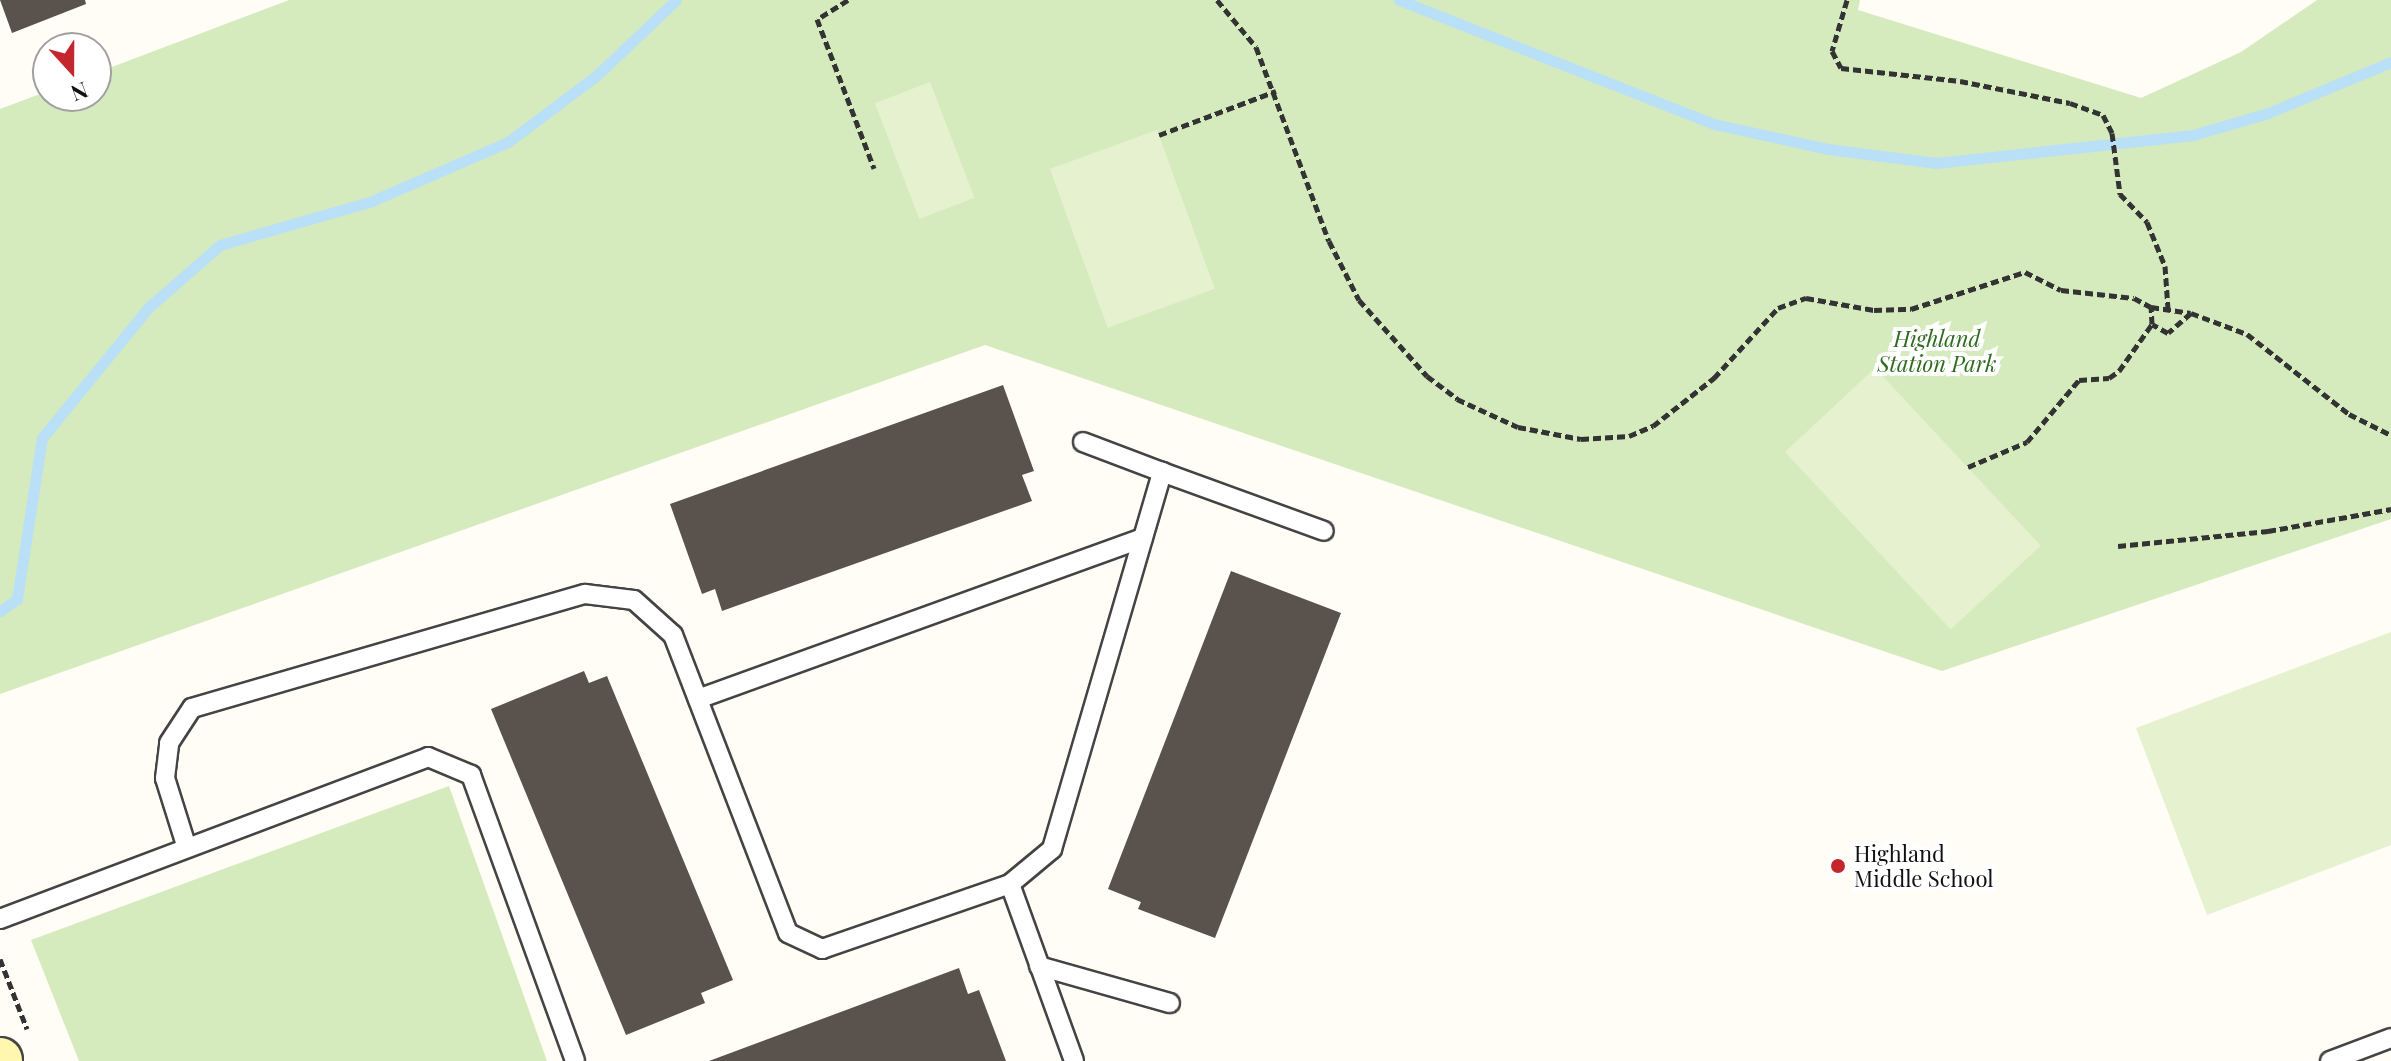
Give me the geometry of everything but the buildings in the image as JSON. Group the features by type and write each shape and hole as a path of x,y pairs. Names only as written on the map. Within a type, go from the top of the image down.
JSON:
{"lane":[{"path":"1083,442 1324,531"},
{"path":"186,845 165,778 169,743 192,708 585,594 634,600 673,635 788,933 822,949 1010,884 1052,849 1162,472"},
{"path":"698,699 1143,538"},
{"path":"0,919 186,845 428,757 471,775 575,1061"},
{"path":"1010,884 1074,1061"},
{"path":"1039,966 1170,1003"},
{"path":"2330,1061 2391,1038"}],"path":[{"path":"848,0 817,19 874,168"},
{"path":"1217,0 1256,47 1276,91 1329,241 1378,326 1457,399 1489,417 1549,435 1610,439 1653,426 1714,378 1778,308 1792,301 1806,298 1874,310 1911,309 2025,272 2061,290 2134,298 2151,307 2191,313 2268,347 2349,414 2391,435"},
{"path":"1847,0 1832,51 1841,68 1960,81 2070,103 2103,115 2112,133 2120,194 2147,222 2165,266 2168,309"},
{"path":"1159,135 1276,91"},
{"path":"1968,467 2027,442 2079,380 2109,378 2119,371 2152,324 2151,307"},
{"path":"2152,324 2168,333 2191,313"},
{"path":"2118,546 2268,531 2391,509"},
{"path":"0,959 10,1053"}],"green space":[{"name":"Highland Station Park","path":"289,0 1860,0 1858,10 2141,98 2241,52 2317,0 2391,0 2391,519 1942,671 985,345 0,694 0,109 32,97 32,112 112,112 112,67"},
{"path":"930,82 974,198 919,219 875,103"},
{"path":"1157,130 1215,289 1108,328 1050,169"},
{"path":"1875,368 2041,546 1951,630 1785,452"},
{"path":"2391,632 2391,845 2207,915 2136,728"},
{"path":"449,786 547,1061 79,1061 31,940"}],"waterway":[{"path":"0,611 17,599 42,438 149,307 220,245 372,201 508,142 596,76 676,0"},
{"path":"1399,0 1714,124 1828,149 1936,163 2193,135 2268,113 2391,62"}],"place":[{"name":"Highland Middle School","path":"1838,866"}]}
